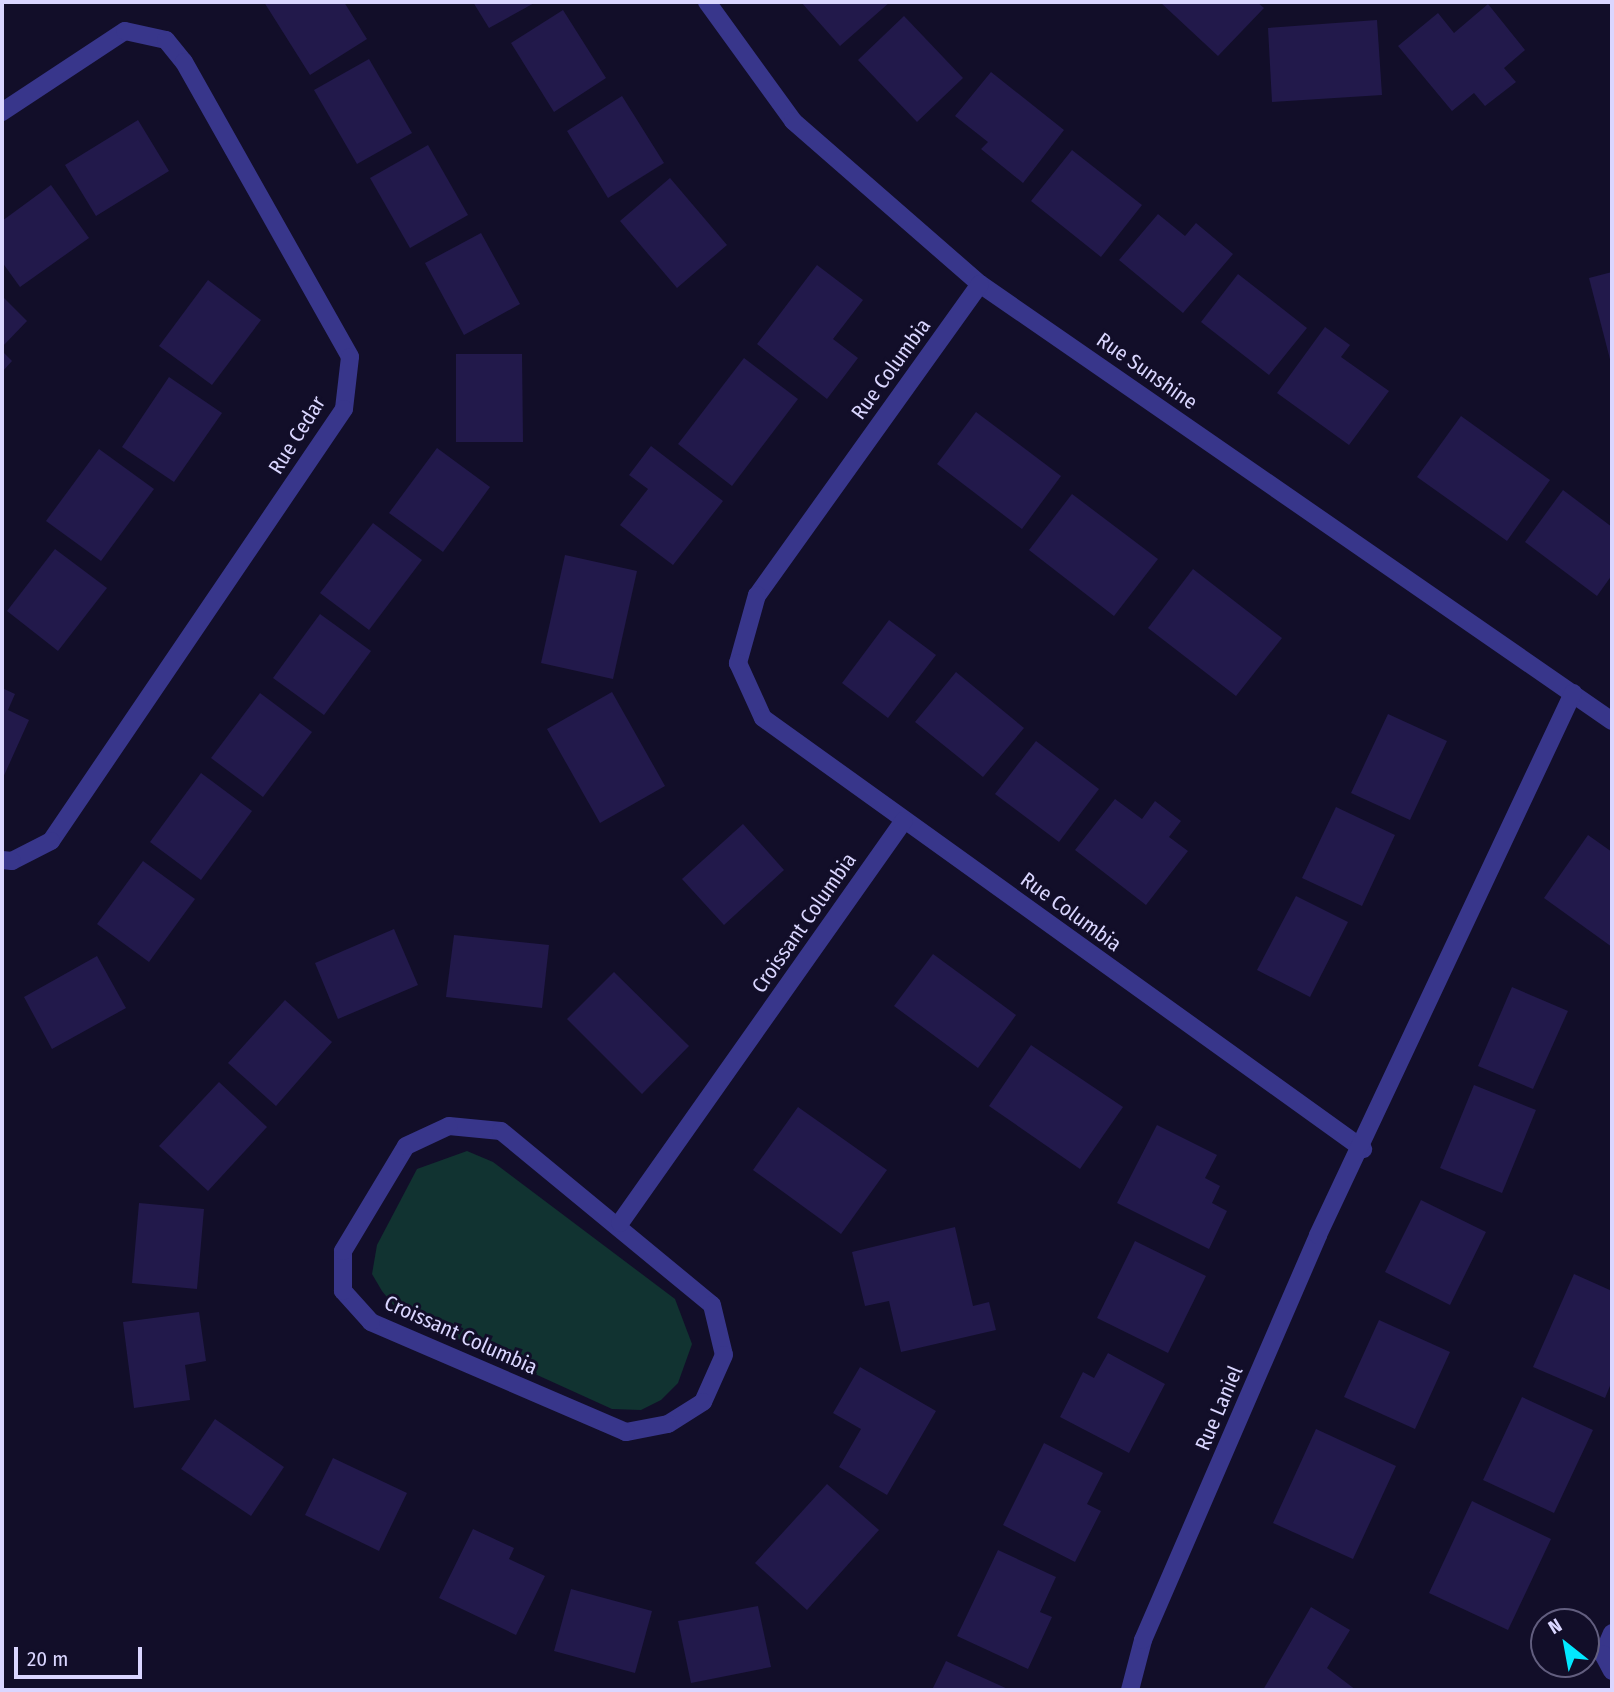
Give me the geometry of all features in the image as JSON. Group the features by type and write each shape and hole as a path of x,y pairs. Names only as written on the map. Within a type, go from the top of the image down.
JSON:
{"street":[{"name":"Rue Sunshine","path":"707,2 793,121 980,284 1612,721"},
{"name":"Rue Cedar","path":"2,112 125,31 166,40 350,357 344,409 51,841 12,862 2,860"},
{"name":"Rue Columbia","path":"980,284 757,595 738,663 763,718 1363,1149"},
{"path":"1363,1149 1573,693"},
{"name":"Croissant Columbia","path":"620,1223 904,821"},
{"name":"Croissant Columbia","path":"449,1126 501,1131 620,1223 712,1305 724,1355 703,1402 668,1424 626,1432 371,1322 343,1291 343,1251 407,1146 449,1126"},
{"name":"Rue Laniel","path":"1130,1690 1149,1627 1318,1235 1363,1149"},
{"path":"1612,1633 1603,1654 1612,1671"}],"green space":[{"path":"467,1151 493,1162 675,1299 692,1344 678,1383 661,1400 641,1410 612,1409 399,1312 382,1291 372,1274 377,1245 417,1169"}],"building":[{"path":"264,2 344,2 367,39 310,75"},
{"path":"473,2 536,2 489,28"},
{"path":"801,2 890,2 840,46"},
{"path":"1160,2 1257,2 1264,8 1218,56"},
{"path":"1488,4 1525,50 1504,68 1516,82 1485,106 1474,93 1452,111 1398,46 1438,13 1454,33"},
{"path":"563,10 606,78 554,112 511,43"},
{"path":"904,16 963,78 917,122 858,60"},
{"path":"1377,20 1382,95 1272,102 1268,28"},
{"path":"369,59 412,133 357,164 314,90"},
{"path":"991,72 1064,130 1023,183 981,149 988,142 955,116"},
{"path":"622,96 664,163 608,198 567,131"},
{"path":"138,120 169,171 96,216 65,165"},
{"path":"428,145 468,215 410,248 370,178"},
{"path":"1072,150 1142,205 1101,257 1031,201"},
{"path":"670,178 727,245 677,288 620,221"},
{"path":"51,185 89,238 20,287 2,262 2,221"},
{"path":"1158,214 1185,236 1196,223 1233,254 1183,313 1119,260"},
{"path":"481,233 520,304 464,335 425,263"},
{"path":"817,265 863,300 833,339 858,358 827,399 757,344"},
{"path":"1612,272 1612,363 1611,363 1589,278"},
{"path":"1238,274 1307,328 1269,375 1201,322"},
{"path":"208,280 261,320 212,385 159,346"},
{"path":"2,296 27,321 2,347"},
{"path":"1325,327 1350,345 1341,357 1389,391 1349,445 1277,393"},
{"path":"2,351 12,361 2,372"},
{"path":"456,354 522,354 523,442 456,442"},
{"path":"744,358 798,399 732,486 678,444"},
{"path":"169,377 222,413 174,482 122,447"},
{"path":"976,412 1061,476 1022,529 937,464"},
{"path":"1461,416 1550,480 1507,541 1417,477"},
{"path":"651,446 723,501 673,565 620,525 648,489 629,475"},
{"path":"437,448 490,487 443,552 389,513"},
{"path":"99,449 154,489 101,561 46,521"},
{"path":"1563,490 1612,527 1612,575 1597,596 1525,542"},
{"path":"1072,494 1158,559 1114,616 1029,550"},
{"path":"373,523 422,560 369,630 320,593"},
{"path":"55,549 107,588 58,651 7,611"},
{"path":"565,555 637,571 613,679 541,663"},
{"path":"1193,569 1282,638 1236,696 1148,628"},
{"path":"320,614 371,651 324,715 273,678"},
{"path":"889,620 936,655 888,718 842,683"},
{"path":"956,672 1024,728 983,777 915,722"},
{"path":"2,688 15,694 8,710 29,720 2,780"},
{"path":"612,692 665,786 600,823 547,729"},
{"path":"260,693 312,732 263,797 211,758"},
{"path":"1388,714 1447,741 1410,820 1351,793"},
{"path":"1036,741 1099,789 1059,842 995,794"},
{"path":"201,773 252,811 201,880 150,842"},
{"path":"1115,799 1142,819 1155,801 1181,821 1169,837 1188,851 1146,905 1075,850"},
{"path":"1336,807 1395,835 1362,906 1302,878"},
{"path":"743,824 784,870 724,925 682,879"},
{"path":"1588,835 1612,852 1612,947 1544,898"},
{"path":"143,861 195,899 149,962 97,924"},
{"path":"1296,896 1348,922 1310,997 1257,970"},
{"path":"394,929 418,985 338,1019 315,963"},
{"path":"454,935 549,945 542,1008 446,997"},
{"path":"933,954 1016,1015 978,1068 894,1006"},
{"path":"97,956 126,1008 52,1049 24,997"},
{"path":"614,972 689,1046 642,1094 567,1019"},
{"path":"1512,987 1568,1011 1533,1089 1478,1066"},
{"path":"285,1000 332,1042 276,1106 228,1063"},
{"path":"1031,1045 1123,1107 1080,1169 989,1106"},
{"path":"219,1082 267,1127 208,1191 159,1146"},
{"path":"1474,1085 1536,1110 1502,1193 1440,1168"},
{"path":"798,1107 887,1170 841,1234 753,1170"},
{"path":"1157,1125 1217,1155 1205,1178 1220,1186 1212,1203 1227,1211 1209,1249 1117,1203"},
{"path":"1421,1200 1486,1232 1450,1305 1385,1272"},
{"path":"139,1203 204,1209 197,1289 132,1283"},
{"path":"955,1227 973,1306 989,1302 996,1330 901,1352 889,1301 865,1306 852,1252"},
{"path":"1135,1241 1206,1276 1168,1353 1097,1318"},
{"path":"1574,1274 1612,1291 1612,1381 1605,1398 1533,1367"},
{"path":"199,1312 206,1361 185,1365 190,1400 134,1408 123,1322"},
{"path":"1379,1320 1450,1352 1415,1429 1344,1397"},
{"path":"1108,1353 1165,1384 1129,1453 1060,1417 1083,1372 1094,1378"},
{"path":"860,1367 936,1411 887,1495 839,1467 861,1429 833,1413"},
{"path":"1522,1397 1593,1430 1554,1513 1483,1480"},
{"path":"215,1419 284,1467 251,1516 181,1469"},
{"path":"1316,1429 1396,1466 1353,1559 1273,1523"},
{"path":"1044,1443 1103,1473 1087,1504 1101,1511 1075,1562 1003,1525"},
{"path":"333,1458 407,1493 379,1551 305,1515"},
{"path":"827,1484 879,1530 807,1610 755,1563"},
{"path":"1472,1501 1551,1539 1508,1630 1429,1593"},
{"path":"473,1529 514,1548 509,1559 545,1576 516,1635 439,1598"},
{"path":"998,1550 1056,1577 1040,1612 1052,1617 1028,1669 957,1636"},
{"path":"571,1589 652,1611 635,1673 554,1651"},
{"path":"758,1606 771,1667 691,1683 678,1621"},
{"path":"1311,1607 1350,1630 1327,1668 1356,1690 1263,1690"},
{"path":"946,1661 1010,1690 932,1690"}]}
